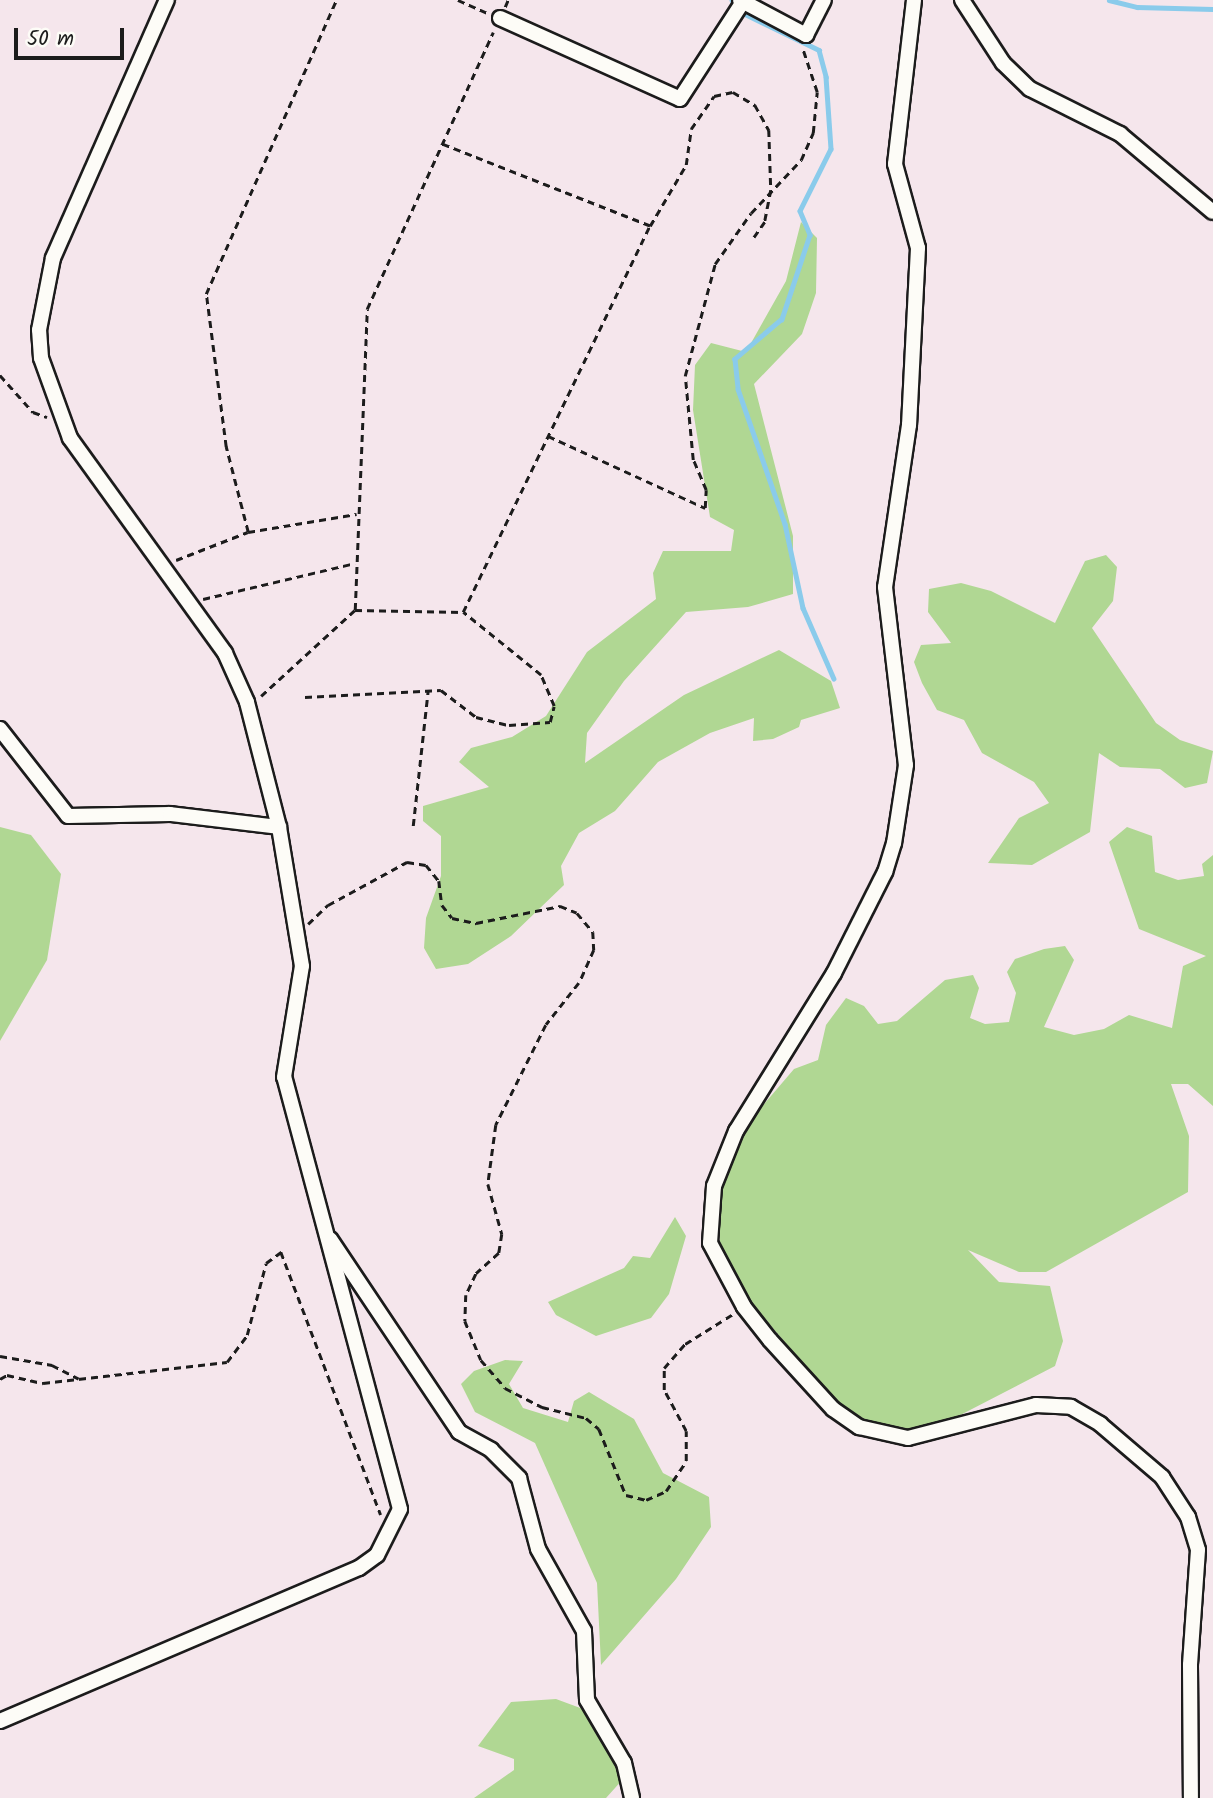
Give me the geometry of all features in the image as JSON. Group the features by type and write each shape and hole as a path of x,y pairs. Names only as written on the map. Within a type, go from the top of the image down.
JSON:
{"street":[{"path":"0,1721 359,1568 377,1555 400,1509 284,1077 302,966 279,827 249,708 225,653 70,438 51,395 39,330 53,258 167,0"},
{"path":"500,18 680,99 741,1 806,34 824,0"},
{"path":"914,0 895,164 918,248 917,300 909,425 885,587 906,765 885,872 834,973 736,1131 714,1186 710,1243 744,1307 833,1409 859,1427 908,1438 1036,1405 1071,1407 1100,1424 1162,1477 1188,1517 1198,1550 1190,1665 1191,1795"},
{"path":"962,0 1003,62 1030,89 1120,134 1213,212"},
{"path":"0,729 23,754 51,802 68,816 170,814 279,827"},
{"path":"324,1229 459,1432 491,1450 519,1478 538,1549 584,1631 587,1700 624,1763 632,1798"}],"path":[{"path":"248,532 226,447 206,293 336,0"},
{"path":"355,610 367,309 500,18 458,0"},
{"path":"548,436 705,508 706,490 693,460 685,376 715,264 771,190 801,160 817,116 811,61 802,47 806,34"},
{"path":"463,612 650,226 686,165 691,129 714,96 733,92 755,105 769,130 771,190 765,222 754,238"},
{"path":"442,144 650,226"},
{"path":"0,375 33,412 51,418"},
{"path":"163,565 248,532 357,514"},
{"path":"190,604 355,563"},
{"path":"249,708 355,610 463,612 541,675 554,706 550,722 509,725 476,718 442,690 305,696"},
{"path":"413,826 428,691"},
{"path":"298,934 328,905 407,862 426,865 452,918 476,923 559,906 578,913 593,932 594,950 579,983 540,1035 496,1125 488,1184 502,1234 499,1252 476,1274 466,1296 465,1321 481,1360 505,1388 542,1407 586,1418 599,1429 626,1494 646,1500 666,1491 686,1461 686,1432 664,1390 664,1368 685,1344 744,1307"},
{"path":"0,1379 7,1374 43,1383 227,1362 247,1335 266,1263 281,1252 388,1534"},
{"path":"0,1356 52,1365 79,1379"}],"green space":[{"path":"801,222 817,238 816,293 802,334 754,384 793,536 793,594 748,607 686,612 624,681 587,733 585,763 684,695 779,650 831,681 840,708 801,720 799,727 773,739 753,741 754,718 710,733 658,762 615,811 579,833 561,866 564,885 511,936 468,964 436,969 424,948 426,918 441,876 441,836 423,821 423,806 489,787 459,762 471,748 512,737 546,716 587,652 656,599 653,573 663,551 731,551 734,530 710,517 693,410 695,365 711,343 746,352 786,281"},
{"path":"1106,555 1117,567 1113,601 1092,628 1156,723 1180,740 1213,751 1207,783 1185,788 1160,769 1120,767 1099,753 1090,832 1032,865 988,863 1019,818 1049,803 1034,782 982,753 964,720 937,710 914,662 921,645 951,643 928,612 929,589 961,583 991,591 1055,623 1085,561"},
{"path":"0,827 31,835 61,874 47,960 0,1041"},
{"path":"1127,827 1152,836 1155,872 1178,880 1204,876 1202,864 1213,855 1213,1106 1188,1084 1171,1084 1189,1136 1188,1192 1046,1272 1019,1272 968,1250 999,1282 1050,1286 1063,1341 1055,1366 941,1425 910,1433 866,1423 839,1406 753,1305 720,1252 720,1190 741,1131 794,1069 818,1060 826,1025 846,998 864,1006 878,1024 897,1021 945,980 973,975 979,988 970,1018 985,1024 1009,1022 1016,993 1007,972 1015,959 1044,949 1065,946 1074,960 1044,1027 1074,1035 1104,1029 1129,1015 1172,1028 1183,966 1206,956 1139,929 1109,842"},
{"path":"675,1217 686,1236 669,1294 651,1318 596,1336 556,1315 548,1302 624,1268 633,1256 650,1258"},
{"path":"505,1360 523,1361 509,1384 523,1408 568,1422 574,1401 589,1392 634,1419 663,1473 709,1497 711,1527 676,1579 601,1665 597,1583 535,1443 475,1412 461,1384 474,1371"},
{"path":"556,1699 583,1709 624,1778 606,1798 474,1798 514,1770 514,1759 478,1746 511,1702"}],"waterway":[{"path":"732,0 741,12 819,50 826,77 831,149 800,211 810,235 782,319 735,359 738,389 785,524 803,608 834,679"},
{"path":"1109,0 1137,7 1213,9"}]}
